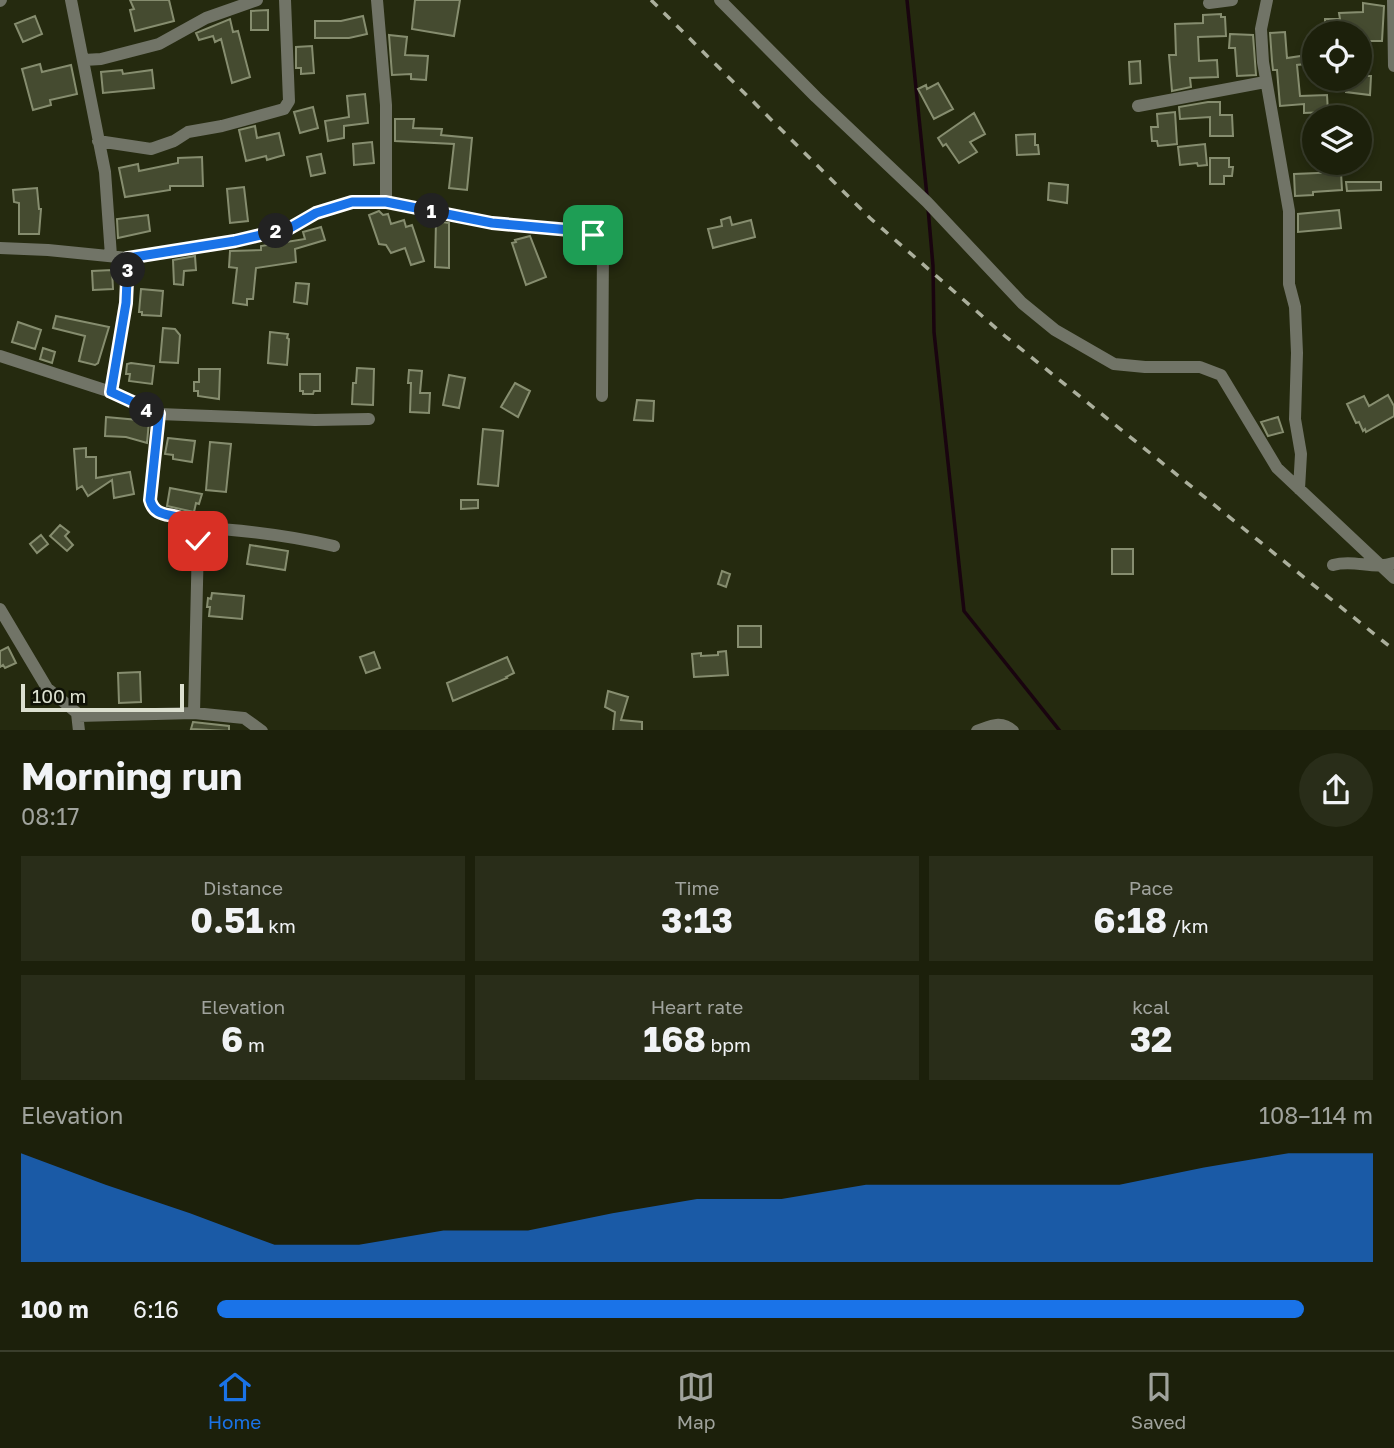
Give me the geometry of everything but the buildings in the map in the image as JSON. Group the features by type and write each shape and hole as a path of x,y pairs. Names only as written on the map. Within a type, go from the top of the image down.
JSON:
{"street":[{"path":"71,0 105,172 111,256"},
{"path":"84,60 101,59 159,44 206,18 257,0"},
{"path":"98,141 151,149 174,141 188,132 284,109 289,101 285,0"},
{"path":"377,0 386,105 386,202"},
{"path":"720,0 816,97 927,202 1022,303 1055,330 1114,364 1199,367 1221,375 1278,468 1388,565 1394,578"},
{"path":"1209,3 1232,0"},
{"path":"1267,0 1261,29 1265,82 1289,211 1289,284 1295,307 1296,419 1301,454 1299,489"},
{"path":"1393,0 1394,66"},
{"path":"1138,106 1265,82"},
{"path":"0,248 128,258 235,241 290,228 316,213 352,202 386,202 492,223 581,231 593,235 603,248 602,396"},
{"path":"111,392 126,303 128,258"},
{"path":"0,356 111,392 159,414 315,420 369,419"},
{"path":"159,414 151,507 157,513 186,519 195,527 198,541 194,713"},
{"path":"195,527 235,529 334,546"},
{"path":"1333,565 1343,562 1388,565"},
{"path":"0,609 5,629 47,688 78,716 194,713 244,718 262,730"},
{"path":"78,716 79,730"},
{"path":"977,730 995,724 1006,725 1013,730"}],"waterway":[{"path":"907,0 927,196"},
{"path":"928,208 933,266 934,332 964,611 1059,730"}],"railway":[{"path":"651,0 870,218 1005,336 1394,650"}],"route":[{"path":"198,541 195,527 186,519 157,513 151,507 159,414 111,392 126,303 128,258 235,241 290,228 316,213 352,202 386,202 492,223 581,231 593,235"}]}
